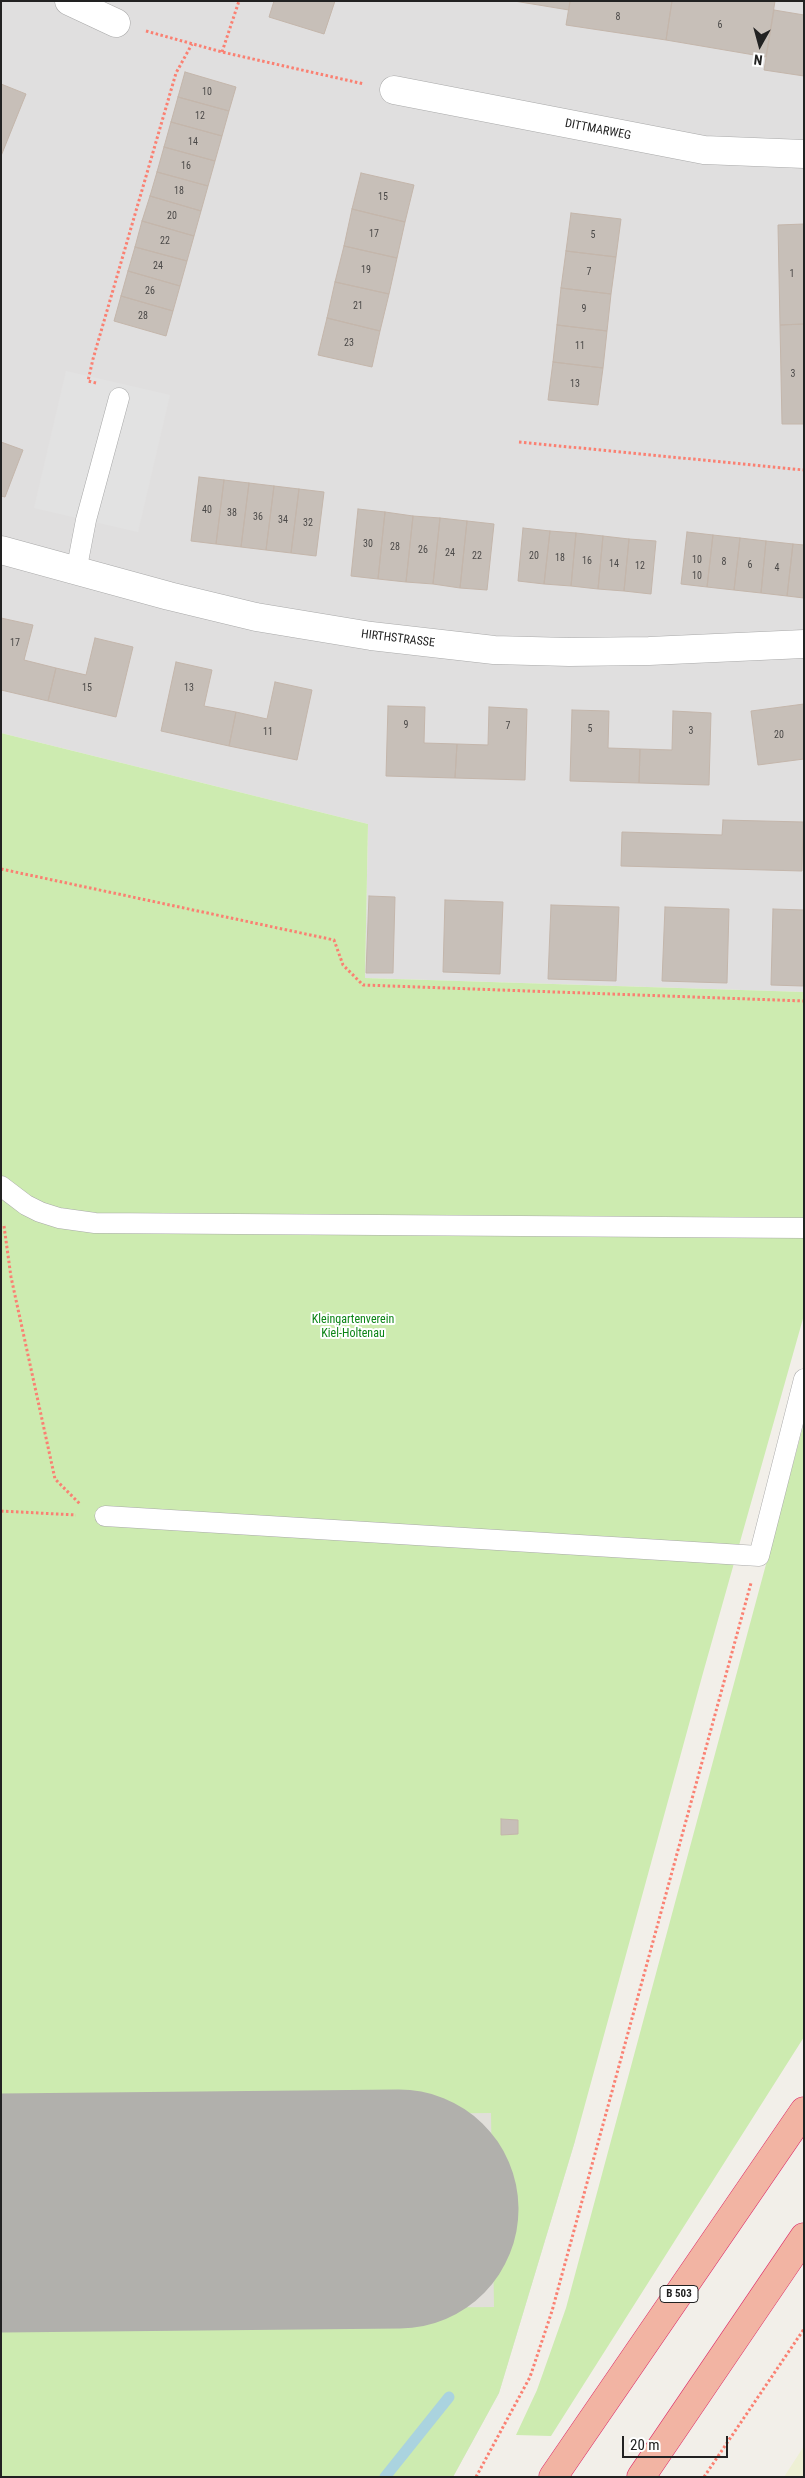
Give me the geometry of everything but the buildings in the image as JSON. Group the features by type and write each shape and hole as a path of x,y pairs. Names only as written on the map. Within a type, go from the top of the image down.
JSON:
{"highway":[{"name":"B 503","path":"553,2477 804,2111"},
{"path":"641,2477 804,2237"}],"street":[{"path":"69,1 116,23"},
{"name":"DITTMARWEG","path":"394,90 704,150 804,154"},
{"name":"HIRTHSTRASSE","path":"1,550 76,572 256,617 371,636 494,650 569,652 649,651 804,644"}],"lane":[{"path":"76,572 86,520 118,398"},
{"path":"1,1186 26,1205 40,1212 59,1218 95,1223 804,1228"},
{"path":"104,1516 759,1556 804,1379"}],"path":[{"path":"222,52 239,1"},
{"path":"116,23 222,52 394,90"},
{"path":"118,398 121,388 88,381 176,73 192,44"},
{"path":"519,442 804,470"},
{"path":"1,869 334,940 343,965 363,985 804,1001"},
{"path":"4,1223 8,1242 11,1277 55,1480 75,1502 104,1516"},
{"path":"1,1511 104,1516"},
{"path":"476,2477 530,2378 552,2311 759,1556"},
{"path":"704,2477 804,2329"}],"shaded area":[{"path":"1,1 804,1 804,992 365,978 368,824 1,733"},
{"path":"66,371 170,395 138,532 34,508"},
{"path":"1,1680 575,2141 499,2393 453,2477 1,2477"}],"green space":[{"name":"Kleingartenverein Kiel-Holtenau","path":"1,733 368,824 365,978 804,992 804,1315 703,1673 575,2141 499,2393 453,2477 1,2477 1,2312 494,2307 491,2113 1,2118"},
{"path":"804,1423 804,2037 551,2436 516,2435 537,2390 566,2308"},
{"path":"804,2446 804,2477 784,2477"}],"waterway":[{"path":"385,2477 449,2397"}],"runway":[{"path":"1,2213 399,2209"}]}
